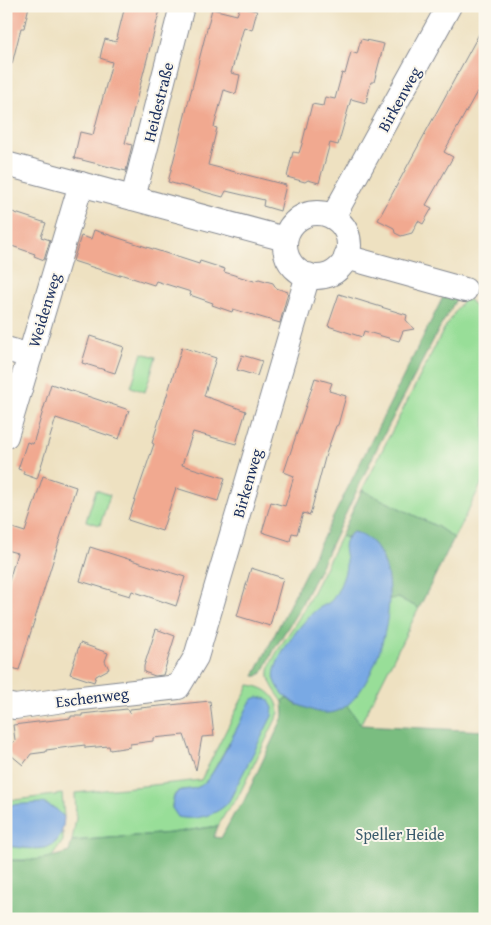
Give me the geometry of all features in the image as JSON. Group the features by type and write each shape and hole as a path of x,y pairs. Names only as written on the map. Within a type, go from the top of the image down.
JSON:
{"street":[{"name":"Heidestraße","path":"133,198 182,6"},
{"name":"Birkenweg","path":"333,217 449,6"},
{"path":"6,164 285,238"},
{"name":"Weidenweg","path":"6,436 81,184"},
{"path":"313,213 323,213 333,217 340,222 348,239 346,257 341,265 326,275 308,275 300,271 292,265 285,248 285,238 289,229 295,221 313,213"},
{"path":"346,257 466,290"},
{"name":"Birkenweg","path":"178,687 196,657 308,275"},
{"path":"6,349 30,356"},
{"name":"Eschenweg","path":"6,704 14,707 178,687"}],"green space":[{"path":"485,267 485,306 470,289"},
{"path":"446,291 458,296 376,450 298,611 275,648 263,672 258,676 254,676"},
{"path":"463,300 470,300 485,321 485,477 454,538 438,527 362,490 444,329"},
{"path":"142,353 156,357 145,392 131,387"},
{"path":"96,490 110,495 100,525 86,521"},
{"path":"362,490 438,527 454,538 419,608 398,598 389,599 388,581 383,558 361,534 353,532 346,538 341,536"},
{"path":"341,536 346,538 388,581 389,598 398,598 419,608 360,725 286,698 283,702 273,687 269,675 274,658 301,614"},
{"path":"249,685 270,693 276,701 279,713 237,799 228,809 218,826 171,833 72,841 76,818 75,793 201,780","holes":["253,699 234,793 221,808 214,812 200,813 172,808 176,793 199,787 210,777"]},
{"name":"Speller Heide","path":"286,698 297,705 340,710 346,704 361,725 485,731 485,919 6,919 6,860 46,858 69,852 72,841 171,833 218,826 214,837 221,838 234,814 243,803 284,715 283,702"},
{"path":"62,794 64,817 56,809 6,805 6,797 15,800"},
{"path":"63,832 63,841 51,858 6,860 6,846 26,848 56,842"}],"water":[{"path":"353,532 373,543 384,563 389,589 387,618 381,647 370,674 356,696 340,710 322,713 299,705 286,697 277,685 275,673 282,653 296,632 310,615 330,602 337,593 346,566 344,544 348,536"},
{"path":"258,697 268,699 273,708 272,716 229,801 219,810 206,816 178,817 172,808 173,799 176,794 179,791 199,787 209,778 249,704"},
{"path":"43,803 56,809 64,817 62,830 53,845 37,849 6,846 6,805"}],"building":[{"path":"6,6 29,6 12,64 6,63"},
{"path":"125,6 161,6 125,143 132,145 126,171 74,158 80,132 93,135 112,62 100,58 102,49 105,39 116,42"},
{"path":"240,7 257,11 252,30 244,27 231,73 240,75 236,94 224,90 214,127 217,128 208,165 286,185 280,211 263,206 264,200 226,191 223,197 168,182 212,9 237,15"},
{"path":"485,23 485,77 444,152 453,157 426,205 432,208 423,224 418,221 412,233 401,236 395,233 394,228 378,220"},
{"path":"361,39 384,44 374,82 371,82 366,103 351,99 338,145 330,143 319,183 308,180 305,182 287,177 293,152 299,153 312,104 323,106 325,97 335,99 342,73 345,74 351,52 357,54"},
{"path":"6,210 46,223 41,237 50,240 44,260 34,256 35,254 6,244"},
{"path":"94,230 199,264 200,261 225,269 224,272 254,281 259,279 273,283 276,288 288,292 280,323 233,309 232,312 190,295 191,292 156,281 154,285 73,261 81,236 91,239"},
{"path":"339,294 407,315 406,320 414,329 403,331 399,341 364,331 362,337 328,326"},
{"path":"90,336 124,347 115,373 82,363"},
{"path":"182,347 216,358 204,396 246,411 236,444 193,432 182,465 225,478 218,501 176,488 162,531 128,520 154,444 152,443"},
{"path":"242,355 262,361 257,376 237,370"},
{"path":"315,378 332,383 329,391 346,396 338,425 326,454 310,515 303,513 297,534 292,533 290,541 262,532 271,502 285,506 294,476 284,472"},
{"path":"51,384 129,410 119,439 56,418 37,479 23,474 24,471 18,469 27,442 33,444"},
{"path":"43,476 76,487 19,670 6,666 6,591 17,553 6,550 6,526 25,532"},
{"path":"90,547 185,577 176,606 132,591 130,596 80,581"},
{"path":"251,568 283,578 270,626 237,616"},
{"path":"156,629 175,636 163,675 155,676 144,672 144,666"},
{"path":"80,643 108,653 105,661 109,669 96,676 94,682 70,674"},
{"path":"210,701 214,736 202,737 196,770 184,735 153,738 153,741 130,744 130,747 110,750 109,746 85,748 85,745 46,750 46,752 31,754 23,765 6,751 15,740 13,725 71,718 71,716 82,716 82,714 127,709 129,713 130,709"}]}
